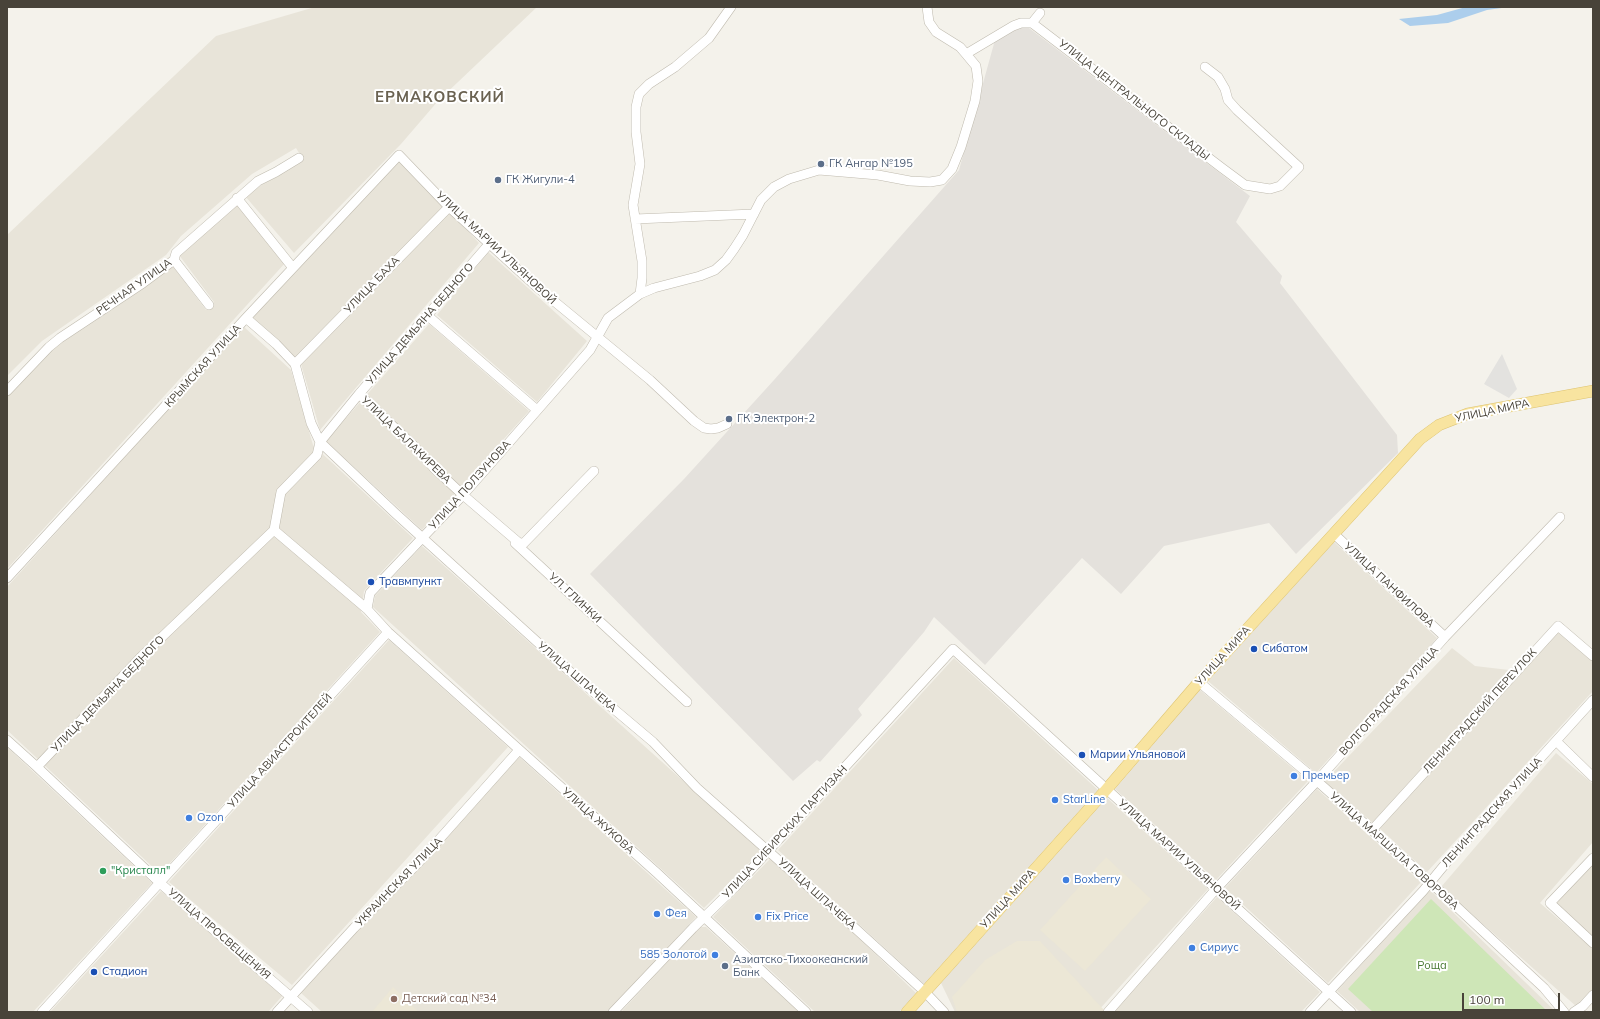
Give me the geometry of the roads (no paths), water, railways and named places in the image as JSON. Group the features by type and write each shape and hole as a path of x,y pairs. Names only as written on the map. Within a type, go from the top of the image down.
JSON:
{"main road":[{"name":"УЛИЦА МИРА","path":"907,1012 1106,790 1199,682 1410,450 1430,431 1453,418 1484,410 1593,391"}],"street":[{"path":"640,294 642,261 633,205 640,164 636,114 639,94 649,84 675,68 709,38 731,7"},
{"name":"УЛИЦА ПОЛЗУНОВА","path":"367,609 370,594 463,495 590,350 608,318 640,294 664,285 700,276 715,270 726,260 761,200 774,187 789,179 819,170 878,175 910,181 930,182 942,180 952,169 961,147 975,101 978,80 976,66 966,54 960,47 936,32 929,22 927,7"},
{"path":"966,54 1013,26 1021,23 1032,23 1040,13"},
{"name":"УЛИЦА ЦЕНТРАЛЬНОГО СКЛАДЫ","path":"1032,23 1245,185 1270,189 1280,186 1299,167 1237,110 1228,100 1225,89 1218,77 1205,67"},
{"name":"УЛИЦА МАРИИ УЛЬЯНОВОЙ","path":"399,154 449,206 544,293 650,380 694,421 704,428 718,428 727,424"},
{"name":"КРЫМСКАЯ УЛИЦА","path":"7,578 399,154"},
{"name":"РЕЧНАЯ УЛИЦА","path":"7,391 49,347 60,338 143,283 174,260 176,252 258,180 276,172 299,158"},
{"path":"236,198 293,268"},
{"name":"УЛИЦА БАХА","path":"295,364 449,206"},
{"path":"635,219 754,214"},
{"name":"УЛИЦА ДЕМЬЯНА БЕДНОГО","path":"37,767 142,656 274,530 281,492 317,455 320,442 359,394 490,243"},
{"path":"174,260 209,305"},
{"path":"428,316 537,410"},
{"name":"УЛИЦА ШПАЧЕКА","path":"246,318 276,344 295,364 311,423 320,442 395,513 577,678 653,742 697,788 925,992 944,1012"},
{"name":"УЛИЦА БАЛАКИРЕВА","path":"359,394 463,495 518,542 523,544 594,471"},
{"name":"УЛ. ГЛИНКИ","path":"463,495 687,702"},
{"name":"ВОЛГОГРАДСКАЯ УЛИЦА","path":"1108,1012 1216,889 1317,781 1445,637 1560,517"},
{"path":"274,530 367,609 388,632"},
{"name":"УЛИЦА ПАНФИЛОВА","path":"1334,534 1445,637"},
{"name":"ЛЕНИНГРАДСКИЙ ПЕРЕУЛОК","path":"1372,830 1558,626 1593,656"},
{"name":"УЛИЦА ЖУКОВА","path":"388,632 641,858 806,1012"},
{"name":"УЛИЦА АВИАСТРОИТЕЛЕЙ","path":"42,1012 388,632"},
{"name":"УЛИЦА МАРИИ УЛЬЯНОВОЙ","path":"953,649 1351,1012"},
{"name":"УЛИЦА СИБИРСКИХ ПАРТИЗАН","path":"613,1012 768,852 953,649"},
{"name":"УЛИЦА МАРШАЛА ГОВОРОВА","path":"1199,682 1317,781 1430,882 1544,988 1564,1012"},
{"name":"ЛЕНИНГРАДСКАЯ УЛИЦА","path":"1310,1012 1430,882 1593,700"},
{"name":"УЛИЦА ПРОСВЕЩЕНИЯ","path":"7,740 160,883 308,1012"},
{"path":"1556,741 1593,777"},
{"name":"УКРАИНСКАЯ УЛИЦА","path":"276,1012 354,928 424,857 519,750"},
{"path":"1593,858 1550,903 1593,943"},
{"path":"1574,1012 1583,1006 1593,995"}],"water":[{"path":"1466,7 1509,7 1487,10 1448,23 1410,26 1399,19 1437,15"}],"place":[{"name":"ГК Ангар №195","path":"821,164"},
{"name":"ГК Жигули-4","path":"498,180"},
{"name":"ГК Электрон-2","path":"729,419"},
{"name":"Травмпункт","path":"371,582"},
{"name":"Сибатом","path":"1254,649"},
{"name":"Марии Ульяновой","path":"1082,755"},
{"name":"Премьер","path":"1294,776"},
{"name":"StarLine","path":"1055,800"},
{"name":"Ozon","path":"189,818"},
{"name":"\"Кристалл\"","path":"103,871"},
{"name":"Boxberry","path":"1066,880"},
{"name":"Фея","path":"657,914"},
{"name":"Fix Price","path":"758,917"},
{"name":"Сириус","path":"1192,948"},
{"name":"585 Золотой","path":"715,955"},
{"name":"Азиатско-Тихоокеанский Банк","path":"725,966"},
{"name":"Стадион","path":"94,972"},
{"name":"Детский сад №34","path":"394,999"}],"district":[{"name":"ЕРМАКОВСКИЙ","path":"440,97"}],"park label":[{"name":"Роща","path":"1432,966"}]}
